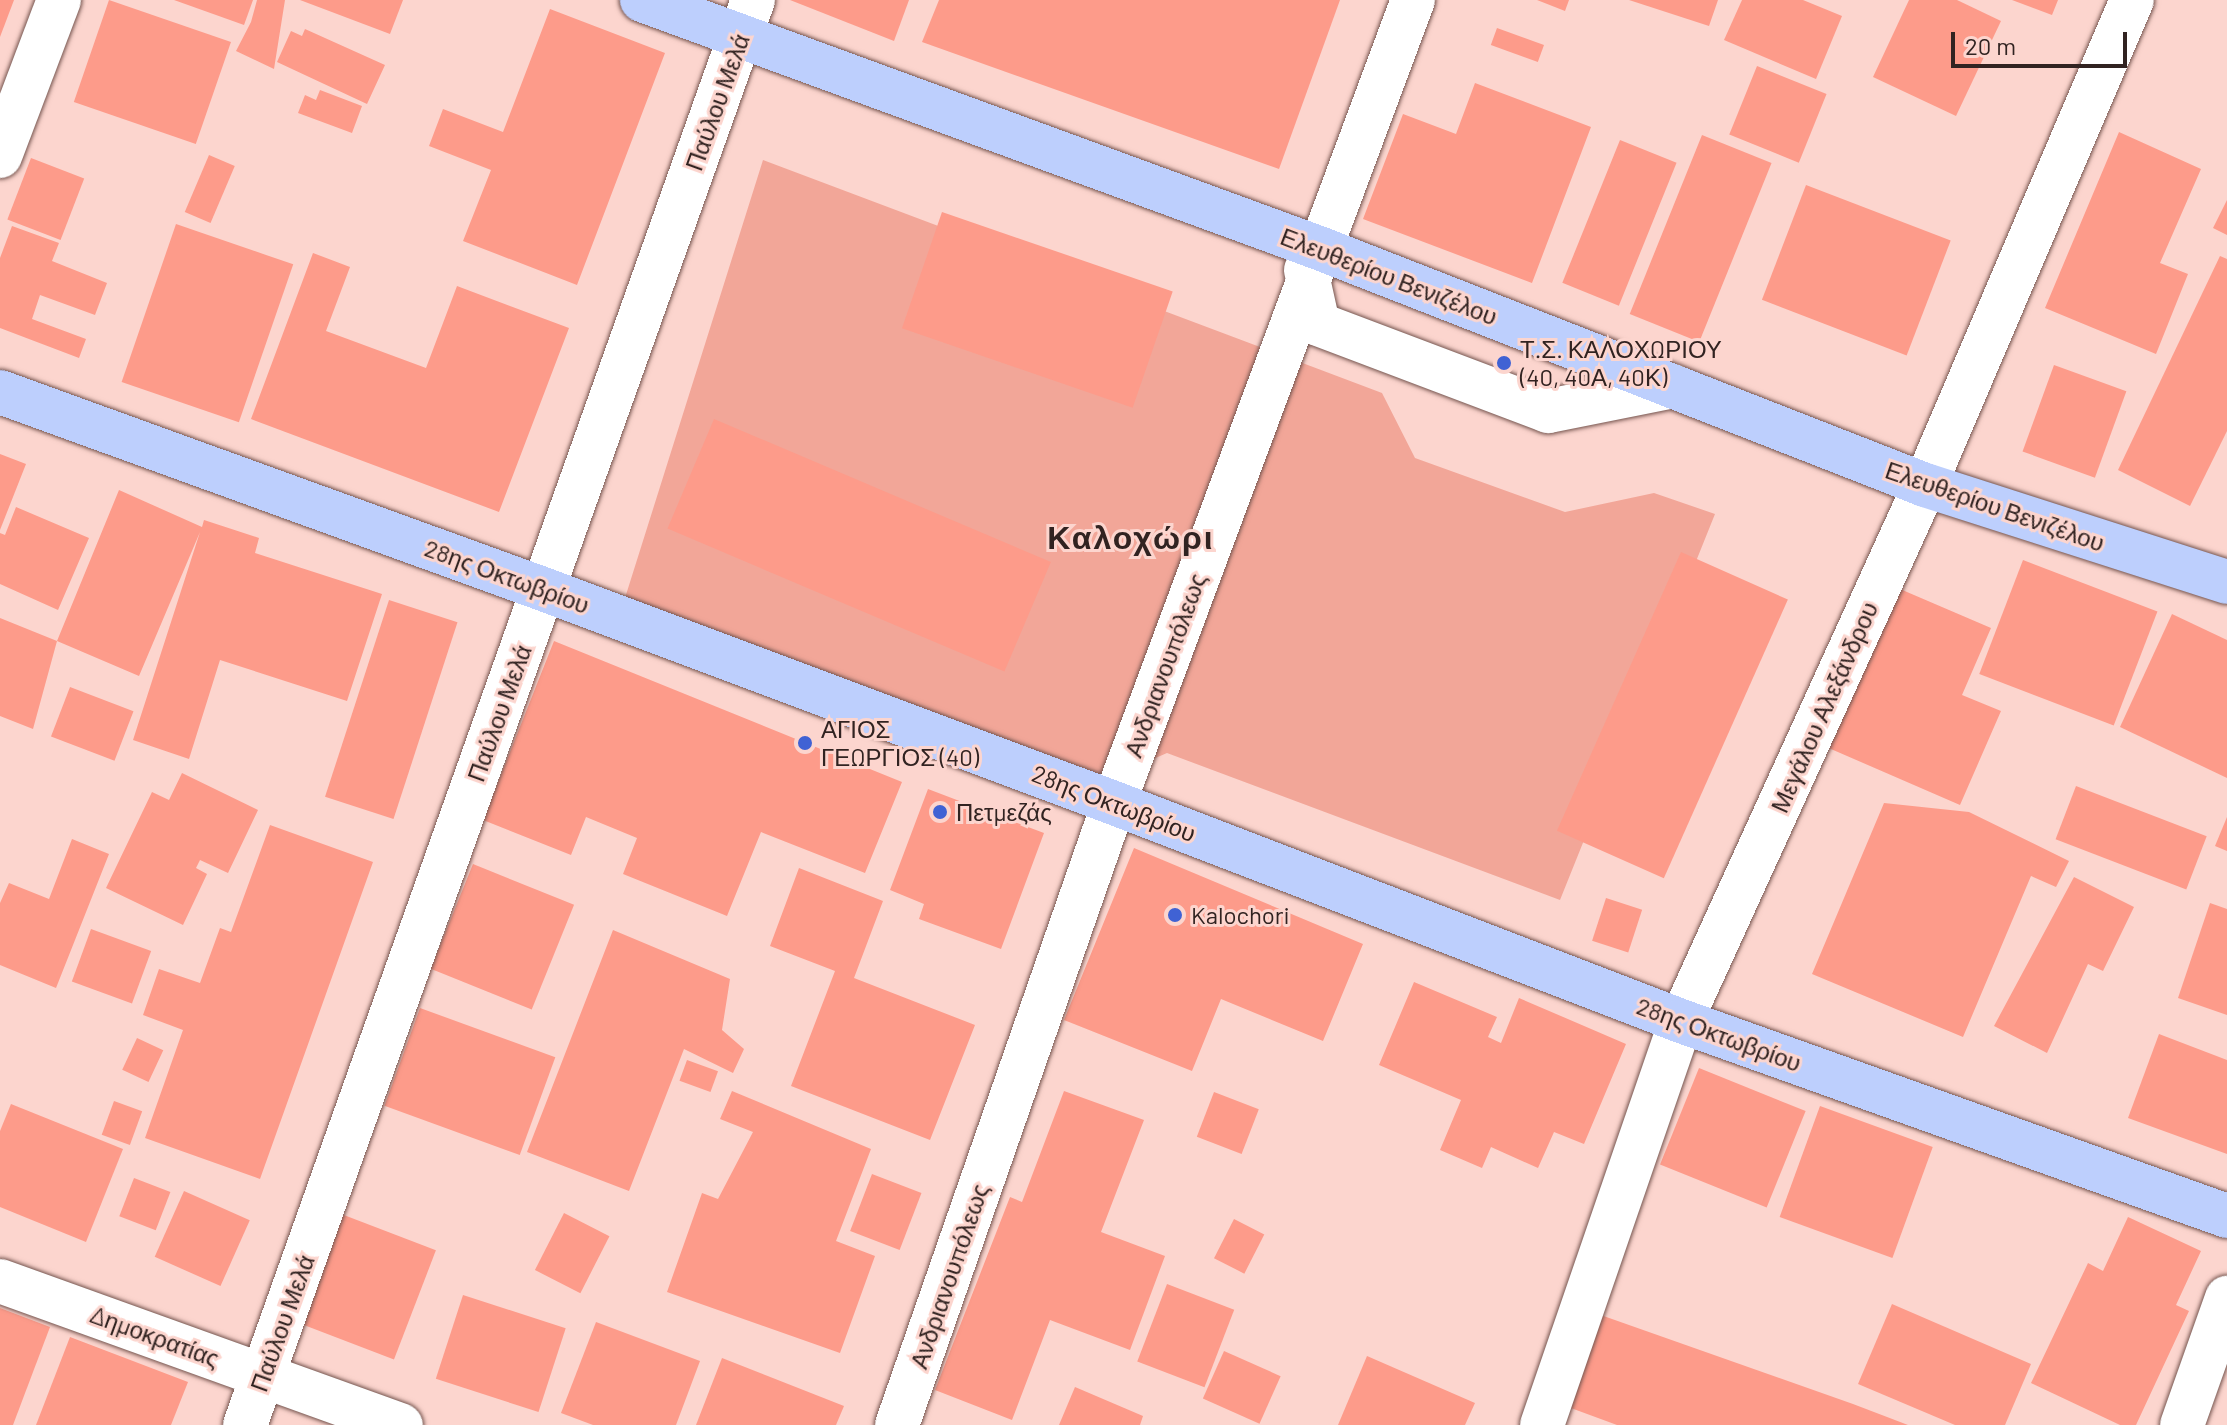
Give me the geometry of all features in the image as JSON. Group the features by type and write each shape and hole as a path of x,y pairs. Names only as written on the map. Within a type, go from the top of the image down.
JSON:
{"main road":[{"name":"Ελευθερίου Βενιζέλου","path":"642,0 746,18 1308,256 1673,386 1925,485 2227,582"},
{"name":"28ης Οκτωβρίου","path":"0,392 543,589 1114,803 1681,1021 2227,1216"}],"street":[{"path":"0,156 59,0"},
{"name":"Ανδριανουπόλεως","path":"897,1425 1308,256 1413,0"},
{"name":"Μεγάλου Αλεξάνδρου","path":"1542,1425 1681,1021 1925,485 2132,0"},
{"name":"Παύλου Μελά","path":"245,1425 746,18"},
{"path":"1308,256 1318,324 1548,411 1673,386"},
{"name":"Δημοκρατίας","path":"0,1281 401,1425"},
{"path":"2182,1425 2227,1298"}],"shaded area":[{"path":"763,160 1382,393 1415,458 1565,512 1654,493 1715,514 1560,900 1167,753 1098,783 619,617"}],"building":[{"path":"0,0 14,0 0,37"},
{"path":"109,0 231,42 196,144 74,102"},
{"path":"174,0 253,0 244,25"},
{"path":"257,0 285,0 274,69 236,51 251,22"},
{"path":"300,0 403,0 390,34"},
{"path":"790,0 909,0 894,41"},
{"path":"939,0 1340,0 1279,169 922,42"},
{"path":"1537,0 1569,0 1565,11"},
{"path":"1629,0 1718,0 1709,26"},
{"path":"1742,0 1803,0 1842,16 1816,79 1724,40"},
{"path":"1909,0 1957,0 2001,21 1956,116 1873,77"},
{"path":"2012,0 2058,0 2052,15"},
{"path":"550,9 665,53 577,285 463,241 491,170 429,146 443,109 503,132"},
{"path":"1497,28 1544,45 1538,62 1491,45"},
{"path":"305,29 385,65 367,104 277,62 291,31 302,36"},
{"path":"1757,66 1827,94 1799,163 1729,135"},
{"path":"1475,83 1591,127 1532,283 1363,219 1403,114 1456,134"},
{"path":"320,90 362,106 352,133 298,113 305,95 316,100"},
{"path":"2119,132 2201,169 2160,263 2188,274 2156,354 2045,308"},
{"path":"1702,135 1772,163 1699,342 1630,314"},
{"path":"1620,140 1677,163 1619,306 1562,283"},
{"path":"209,155 235,166 211,223 185,212"},
{"path":"31,158 84,178 61,240 7,220"},
{"path":"1806,185 1951,241 1907,355 1762,300"},
{"path":"2227,200 2227,235 2213,228"},
{"path":"942,212 1173,291 1133,408 902,328"},
{"path":"176,224 293,264 239,422 122,382"},
{"path":"12,226 59,243 52,261 107,283 95,315 40,295 32,319 86,339 79,358 0,328 0,258"},
{"path":"313,253 350,267 326,331 426,368 457,286 569,328 499,512 251,419"},
{"path":"2220,256 2227,259 2227,431 2190,506 2118,470"},
{"path":"2054,365 2126,391 2095,478 2023,451"},
{"path":"714,419 1051,562 1004,672 668,529"},
{"path":"0,454 26,464 0,530"},
{"path":"119,490 202,527 204,520 259,538 255,553 382,594 347,701 220,660 189,759 133,740 200,532 139,676 57,641"},
{"path":"16,507 89,538 58,610 0,584 0,533 5,535"},
{"path":"1681,552 1788,600 1664,878 1557,831"},
{"path":"2023,560 2157,612 2114,726 1979,674"},
{"path":"1893,586 1991,628 1962,695 2001,711 1960,805 1824,746"},
{"path":"389,600 457,622 394,819 325,797"},
{"path":"2172,614 2227,640 2227,778 2120,727"},
{"path":"0,618 57,641 33,729 0,716"},
{"path":"554,641 902,782 865,873 761,832 727,916 623,874 637,838 586,817 571,855 483,820"},
{"path":"70,687 133,711 114,761 51,736"},
{"path":"182,773 258,810 228,873 200,860 196,868 207,874 183,925 106,888 152,792 169,800"},
{"path":"2076,786 2207,836 2186,889 2056,839"},
{"path":"928,789 1044,833 1001,949 919,919 924,904 890,890"},
{"path":"1884,803 1969,812 2069,861 2056,887 2031,876 1963,1037 1812,974"},
{"path":"2227,817 2227,851 2215,846"},
{"path":"270,825 373,862 260,1179 145,1138 183,1030 143,1015 159,969 200,983 220,928 231,932"},
{"path":"72,839 109,854 56,988 0,965 0,903 9,883 49,899"},
{"path":"1134,848 1363,944 1323,1041 1221,999 1192,1071 1064,1020"},
{"path":"473,864 574,905 532,1010 431,969"},
{"path":"799,868 883,901 854,978 975,1025 930,1140 791,1086 835,971 770,946"},
{"path":"2074,877 2134,907 2103,971 2088,964 2047,1053 1994,1026"},
{"path":"1606,898 1642,910 1628,953 1592,941"},
{"path":"2210,903 2227,909 2227,1015 2178,998"},
{"path":"91,929 151,951 132,1004 72,982"},
{"path":"613,930 730,979 722,1030 744,1049 733,1073 684,1049 629,1191 527,1152"},
{"path":"1414,982 1497,1017 1488,1037 1501,1043 1519,998 1626,1044 1584,1144 1554,1132 1538,1168 1491,1147 1482,1168 1440,1150 1461,1100 1379,1065"},
{"path":"420,1008 555,1057 520,1155 384,1106"},
{"path":"2159,1034 2227,1060 2227,1154 2128,1118"},
{"path":"137,1038 163,1050 148,1082 122,1070"},
{"path":"687,1060 718,1071 710,1092 679,1081"},
{"path":"1699,1068 1806,1111 1767,1208 1660,1164"},
{"path":"732,1091 871,1149 836,1241 875,1256 840,1353 667,1292 702,1193 718,1199 753,1132 720,1119"},
{"path":"1064,1091 1144,1120 1101,1232 1165,1256 1130,1350 1050,1320 1012,1420 935,1390 1010,1197 1022,1202"},
{"path":"1214,1092 1259,1109 1242,1154 1197,1137"},
{"path":"114,1101 142,1111 130,1145 102,1135"},
{"path":"11,1104 123,1149 86,1242 0,1207 0,1131"},
{"path":"1820,1106 1933,1147 1892,1258 1780,1217"},
{"path":"872,1174 921,1193 900,1250 850,1231"},
{"path":"134,1178 170,1192 156,1230 119,1216"},
{"path":"184,1191 250,1220 220,1286 155,1257"},
{"path":"336,1212 436,1250 394,1360 294,1321"},
{"path":"564,1213 609,1236 580,1293 535,1270"},
{"path":"2128,1217 2201,1251 2176,1305 2189,1311 2136,1425 2120,1425 2031,1383 2088,1263 2103,1271"},
{"path":"1234,1219 1264,1234 1244,1274 1214,1258"},
{"path":"1167,1284 1234,1310 1204,1387 1137,1361"},
{"path":"463,1295 566,1328 539,1412 436,1379"},
{"path":"1892,1304 2031,1364 2005,1425 1955,1425 1858,1384"},
{"path":"0,1308 50,1327 13,1425 0,1425"},
{"path":"1595,1313 1908,1425 1617,1425 1560,1404"},
{"path":"596,1322 700,1361 676,1425 593,1425 561,1413"},
{"path":"70,1337 188,1382 171,1425 36,1425"},
{"path":"1224,1351 1281,1376 1259,1424 1203,1399"},
{"path":"1367,1356 1475,1403 1465,1425 1338,1425"},
{"path":"722,1358 844,1406 836,1425 696,1425"},
{"path":"1075,1387 1143,1416 1140,1425 1059,1425"}],"place":[{"name":"Τ.Σ. ΚΑΛΟΧΩΡΙΟΥ (40, 40Α, 40Κ)","path":"1504,363"},
{"name":"ΑΓΙΟΣ ΓΕΩΡΓΙΟΣ (40)","path":"805,743"},
{"name":"Πετμεζάς","path":"940,812"},
{"name":"Kalochori","path":"1175,915"}],"district":[{"name":"Καλοχώρι","path":"1131,536"}]}
